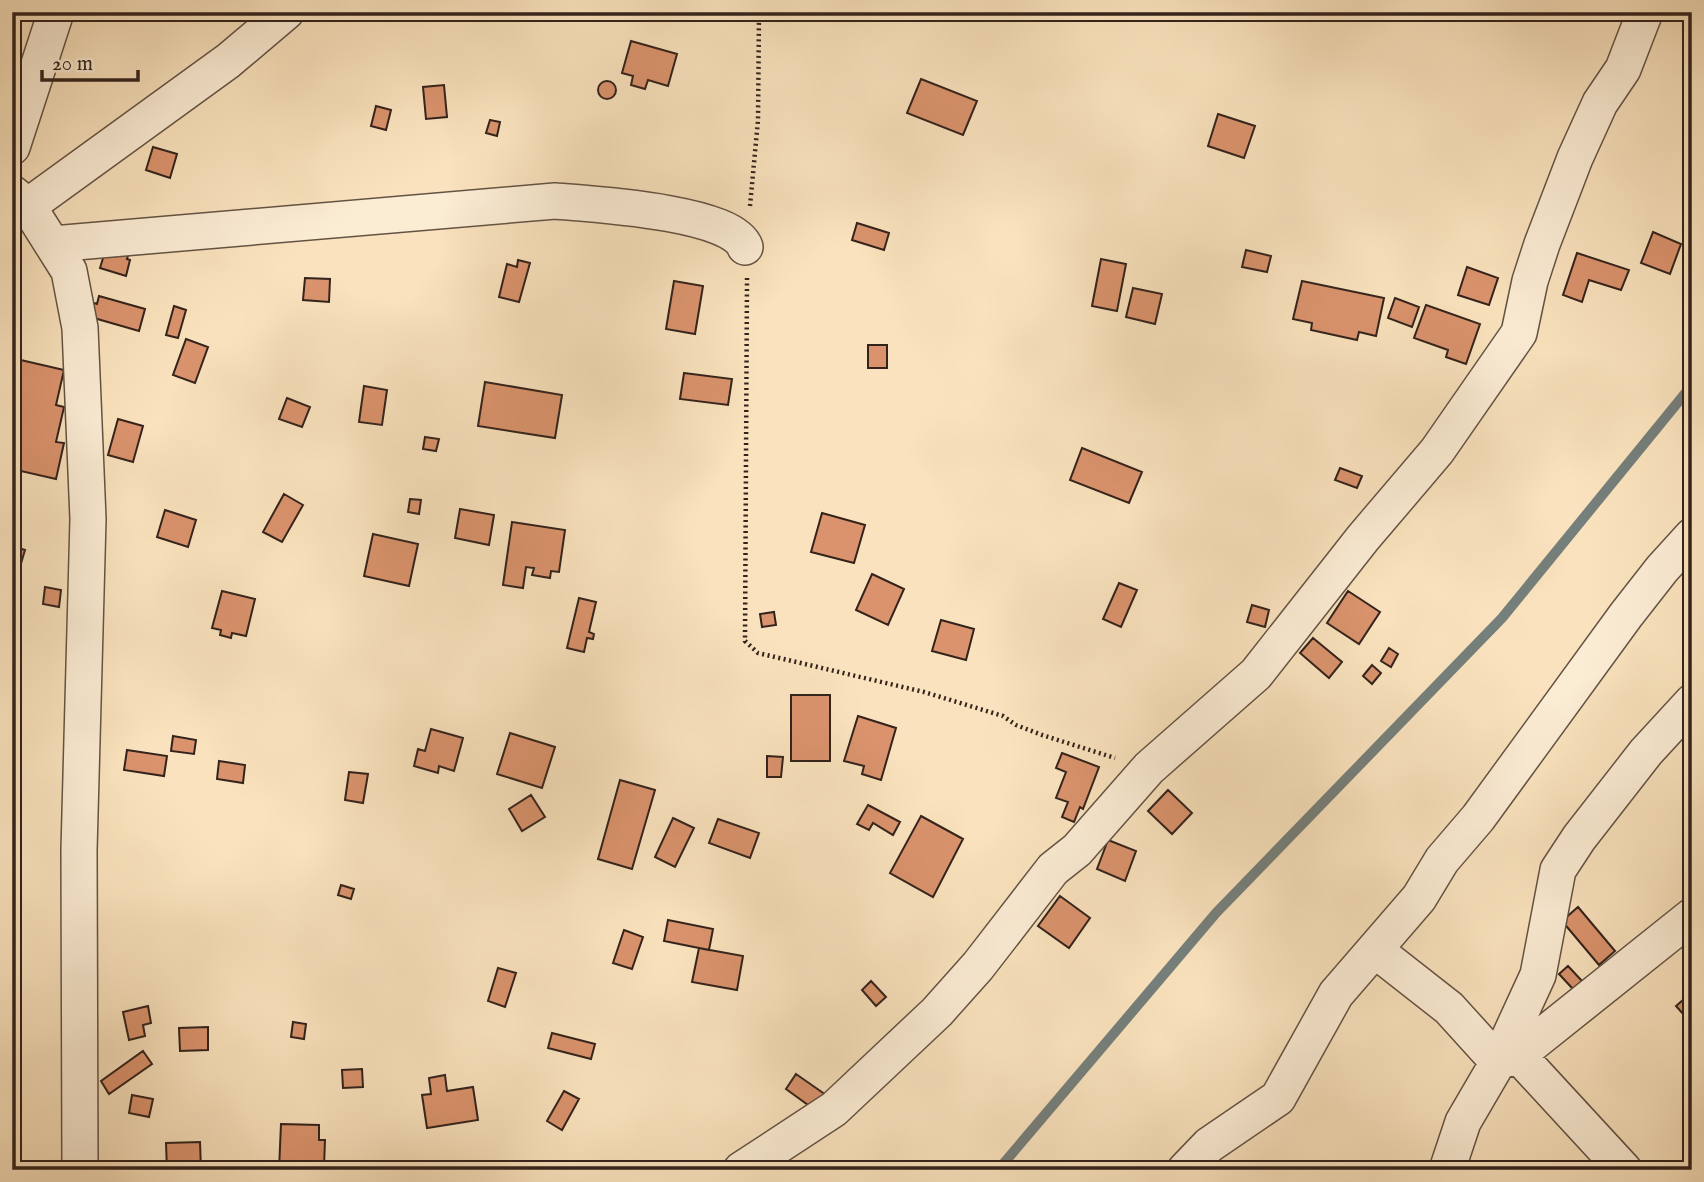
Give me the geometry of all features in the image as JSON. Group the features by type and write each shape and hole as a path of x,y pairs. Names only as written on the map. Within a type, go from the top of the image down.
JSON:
{"street":[{"path":"12,147 56,12"},
{"path":"80,1170 79,850 88,519 79,328 69,271 20,199 228,61 286,12"},
{"path":"741,1170 834,1109 937,1012 978,966 1053,869 1077,850 1149,768 1256,674 1363,538 1437,451 1519,333 1530,281 1575,158 1600,103 1622,68 1645,12"},
{"path":"53,244 555,201 638,207 721,226 743,240 745,247"},
{"path":"1185,1170 1209,1145 1278,1098 1336,994 1419,898 1442,860 1478,817 1626,615 1692,536"},
{"path":"1447,1170 1463,1122 1508,1059 1538,975 1558,870 1579,838 1646,752 1692,702"},
{"path":"1508,1059 1692,916"},
{"path":"1375,950 1508,1059 1624,1170"}],"path":[{"path":"759,12 758,120 745,247 745,641 758,653 924,692 1003,716 1016,724 1072,746 1149,768"}],"building":[{"path":"631,41 677,54 668,86 648,80 645,89 631,85 633,76 622,73"},
{"path":"921,79 977,101 963,135 907,113"},
{"path":"607,81 613,84 616,90 613,96 607,99 601,96 598,90 601,84"},
{"path":"444,85 447,117 426,119 423,87"},
{"path":"376,106 391,110 386,130 371,126"},
{"path":"1218,114 1255,126 1244,158 1208,146"},
{"path":"490,120 500,122 497,136 486,133"},
{"path":"153,147 177,154 170,178 146,170"},
{"path":"857,223 889,233 884,250 852,240"},
{"path":"1653,232 1681,244 1670,274 1641,263"},
{"path":"107,245 129,252 126,276 100,268"},
{"path":"1246,250 1271,256 1267,272 1242,267"},
{"path":"1577,253 1629,270 1621,290 1589,280 1582,302 1563,295"},
{"path":"1101,259 1126,264 1117,311 1092,306"},
{"path":"518,260 530,263 519,302 499,297 507,264 517,267"},
{"path":"1467,267 1498,278 1489,305 1458,295"},
{"path":"305,278 330,279 329,302 303,300"},
{"path":"674,281 703,286 695,334 666,329"},
{"path":"1302,281 1384,298 1376,336 1359,332 1357,340 1311,330 1312,323 1293,319"},
{"path":"1133,288 1162,294 1155,324 1126,317"},
{"path":"99,296 145,309 139,331 87,316 91,302 97,304"},
{"path":"1395,298 1419,307 1412,327 1388,318"},
{"path":"1426,305 1480,324 1466,364 1446,357 1448,350 1414,338"},
{"path":"174,306 186,310 178,338 166,335"},
{"path":"186,339 208,347 195,383 173,375"},
{"path":"868,345 887,345 887,368 868,368"},
{"path":"12,358 64,370 56,405 64,407 56,442 64,443 56,479 12,469"},
{"path":"684,373 732,379 728,405 680,399"},
{"path":"485,382 562,395 555,438 478,426"},
{"path":"364,386 387,390 382,425 359,422"},
{"path":"287,398 310,407 302,427 279,419"},
{"path":"118,419 143,426 133,462 108,455"},
{"path":"425,437 439,439 436,451 423,449"},
{"path":"1082,448 1142,472 1129,503 1070,480"},
{"path":"1340,468 1362,476 1357,488 1335,480"},
{"path":"284,494 303,505 282,542 263,532"},
{"path":"410,499 421,500 419,514 408,512"},
{"path":"460,509 494,515 489,545 455,538"},
{"path":"165,510 196,520 188,547 157,537"},
{"path":"822,513 865,525 854,563 811,552"},
{"path":"512,522 565,530 559,572 551,571 550,578 532,575 534,568 526,567 523,588 503,585"},
{"path":"373,534 418,544 409,586 364,576"},
{"path":"12,546 25,550 20,567 12,564"},
{"path":"872,574 904,589 888,625 856,610"},
{"path":"1119,583 1137,590 1121,627 1103,619"},
{"path":"45,587 61,590 59,607 43,604"},
{"path":"222,591 255,599 246,636 232,633 231,638 220,635 221,630 212,628"},
{"path":"1348,591 1380,612 1359,644 1327,623"},
{"path":"579,598 596,602 589,632 594,634 593,639 587,638 584,652 567,648"},
{"path":"1252,605 1269,610 1265,627 1247,622"},
{"path":"774,612 776,625 762,627 760,614"},
{"path":"941,620 974,629 966,660 932,651"},
{"path":"1313,638 1342,662 1329,678 1300,653"},
{"path":"1389,648 1398,654 1391,667 1381,661"},
{"path":"1372,665 1381,673 1372,684 1363,676"},
{"path":"791,695 830,695 830,761 791,761"},
{"path":"858,716 896,728 881,780 862,774 864,766 844,761"},
{"path":"431,729 463,738 454,771 439,766 438,773 414,766 418,749 425,751"},
{"path":"510,733 555,747 542,788 497,774"},
{"path":"173,736 196,740 194,754 171,751"},
{"path":"127,750 167,756 164,776 124,770"},
{"path":"1062,753 1099,767 1083,809 1080,807 1074,822 1062,817 1068,802 1056,798 1066,772 1056,768"},
{"path":"767,756 783,757 781,777 767,777"},
{"path":"219,761 245,765 243,783 217,779"},
{"path":"349,772 368,774 363,803 345,800"},
{"path":"620,780 655,790 632,869 598,859"},
{"path":"1168,790 1192,813 1172,834 1148,811"},
{"path":"531,795 545,817 522,831 509,809"},
{"path":"868,805 900,822 893,835 873,823 869,830 857,824"},
{"path":"921,816 963,839 933,897 890,873"},
{"path":"673,818 694,828 675,867 655,857"},
{"path":"718,819 759,833 750,858 709,843"},
{"path":"1108,840 1136,851 1125,881 1097,869"},
{"path":"341,885 354,889 351,899 338,895"},
{"path":"1060,896 1090,918 1069,948 1038,926"},
{"path":"1578,907 1615,951 1599,965 1562,921"},
{"path":"668,920 713,929 709,950 664,941"},
{"path":"624,930 643,937 632,969 613,963"},
{"path":"699,948 743,956 737,990 692,982"},
{"path":"1568,966 1582,981 1573,989 1559,974"},
{"path":"498,968 516,973 505,1007 488,1001"},
{"path":"871,981 886,997 876,1006 862,990"},
{"path":"1692,992 1692,1024 1676,1006"},
{"path":"148,1006 151,1023 143,1025 145,1036 129,1040 123,1012"},
{"path":"293,1022 306,1024 304,1039 291,1037"},
{"path":"208,1027 208,1050 180,1051 179,1028"},
{"path":"552,1033 595,1044 591,1059 548,1048"},
{"path":"143,1051 152,1064 109,1094 101,1081"},
{"path":"362,1069 363,1087 343,1088 342,1070"},
{"path":"796,1074 826,1095 815,1110 786,1089"},
{"path":"445,1075 447,1091 473,1087 478,1120 427,1128 422,1095 431,1094 429,1078"},
{"path":"564,1091 579,1099 562,1130 547,1121"},
{"path":"132,1095 153,1099 149,1117 129,1113"},
{"path":"281,1124 319,1125 319,1140 325,1140 324,1166 315,1166 315,1170 279,1170"},
{"path":"200,1142 201,1170 167,1170 166,1143"}],"waterway":[{"path":"998,1170 1216,913 1502,618 1692,385"}]}
